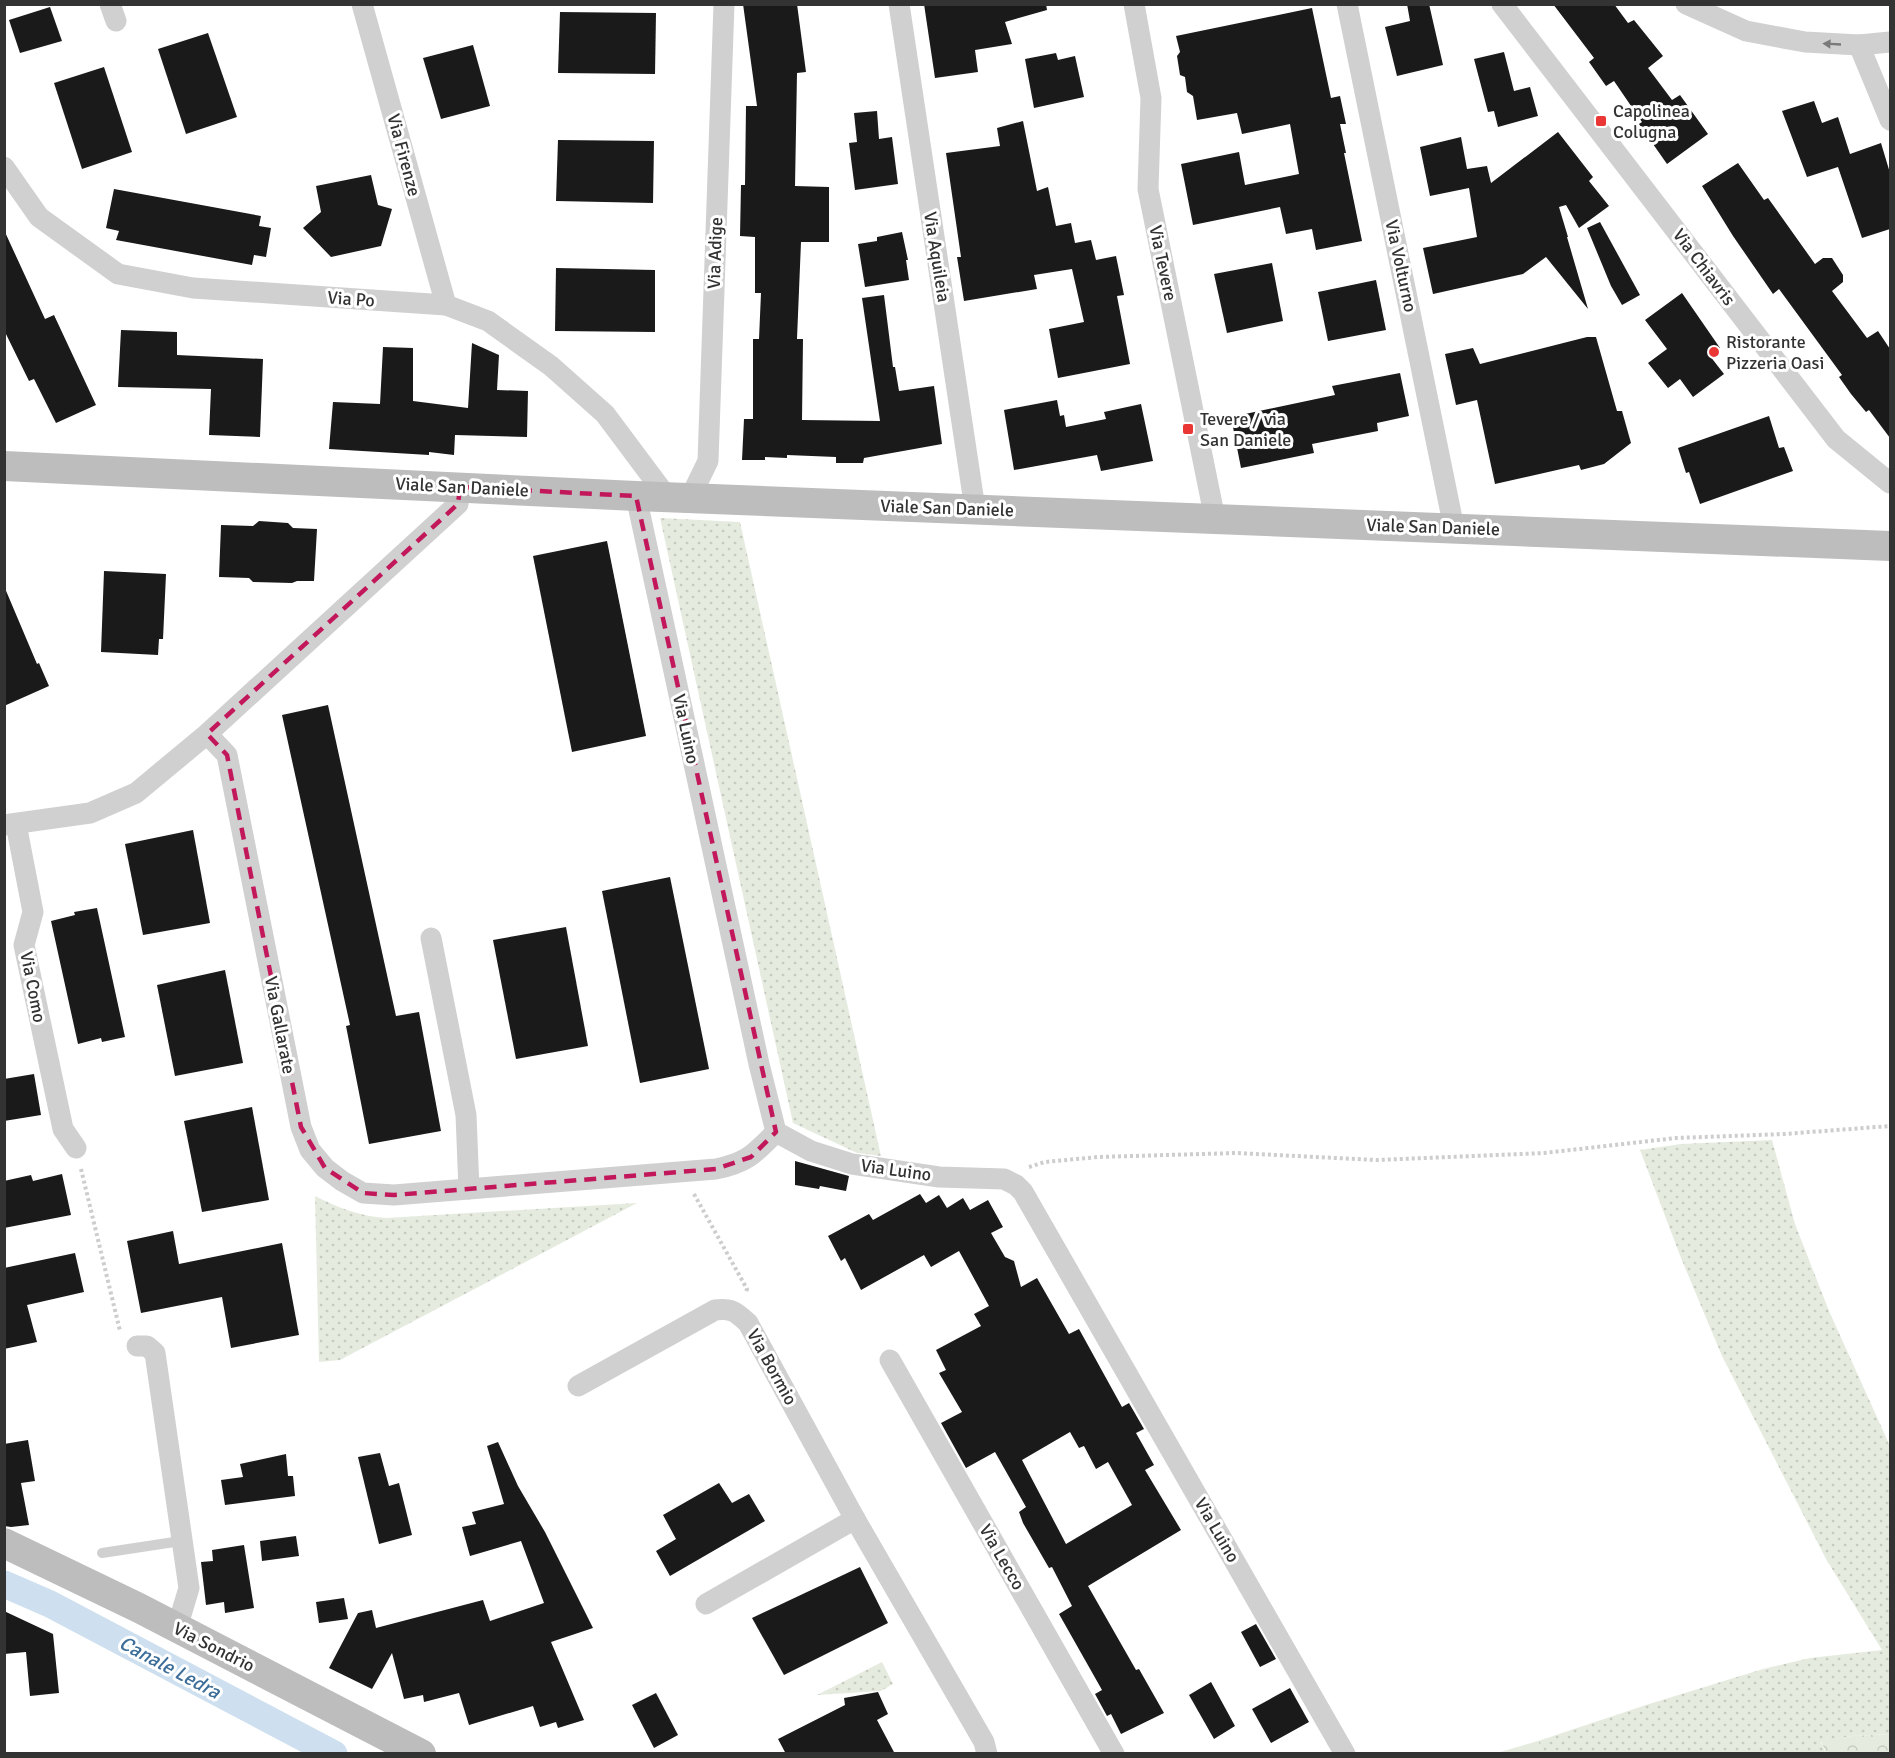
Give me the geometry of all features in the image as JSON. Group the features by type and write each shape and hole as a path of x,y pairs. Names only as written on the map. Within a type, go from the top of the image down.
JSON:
{"street":[{"name":"Via Firenze","path":"363,4 446,305"},
{"name":"Via Adige","path":"678,497 708,460 724,4"},
{"name":"Via Aquileia","path":"899,4 975,509"},
{"name":"Via Tevere","path":"1134,4 1151,98 1148,189 1215,519"},
{"name":"Via Volturno","path":"1347,4 1454,528"},
{"name":"Via Chiavris","path":"1502,4 1836,439 1890,483"},
{"path":"1686,4 1746,31 1805,42 1859,45 1890,42"},
{"path":"1859,45 1890,120"},
{"name":"Via Po","path":"4,167 39,217 118,274 193,288 446,305 488,321 551,366 605,414 678,497"},
{"name":"Viale San Daniele","path":"4,466 678,497 1890,546"},
{"path":"10,824 90,813 136,792 207,734 458,504 460,487"},
{"name":"Via Luino","path":"636,495 756,1053 776,1132 812,1151 852,1164 939,1177 1005,1179 1023,1191 1345,1754"},
{"name":"Via Gallarate","path":"207,734 226,755 301,1128 310,1150 325,1168 342,1181 363,1193 394,1195 682,1172 734,1166 751,1157 776,1132"},
{"name":"Via Como","path":"10,824 33,912 24,945 63,1129 76,1148"},
{"path":"431,938 466,1115 469,1188"},
{"name":"Via Bormio","path":"578,1386 715,1310 727,1308 738,1314 748,1323 855,1519 984,1742 987,1754"},
{"path":"137,1346 147,1346 155,1353 189,1588 177,1629"},
{"name":"Via Lecco","path":"890,1360 1113,1754"},
{"path":"706,1604 855,1519"},
{"name":"Via Sondrio","path":"4,1543 56,1567 422,1754"}],"lane":[{"path":"102,1553 181,1540"}],"path":[{"path":"987,1178 1046,1162 1098,1156 1236,1153 1376,1160 1544,1153 1676,1138 1784,1134 1890,1126"},
{"path":"76,1148 120,1333 137,1346"},
{"path":"682,1172 747,1289 738,1314"}],"highlighted area":[{"path":"460,487 636,496 776,1132 751,1157 716,1169 394,1195 363,1193 325,1168 301,1127 227,755 207,734 458,504"}],"green space":[{"path":"660,518 740,522 881,1156 857,1153 793,1123"},
{"path":"1772,1140 1795,1224 1829,1311 1890,1446 1890,1734 1852,1736 1821,1742 1826,1754 1543,1754 1538,1741 1763,1669 1810,1658 1882,1650 1826,1559 1722,1356 1681,1258 1640,1150 1681,1144"},
{"path":"315,1196 349,1211 386,1218 637,1203 340,1360 319,1362"},
{"path":"882,1662 893,1684 881,1691 817,1695"},
{"path":"1890,1734 1890,1753 1826,1753 1821,1741 1852,1736"},
{"path":"1538,1741 1543,1753 1497,1753"}],"building":[{"path":"743,4 797,4 806,72 797,73 795,186 829,187 829,242 801,242 797,339 803,339 802,420 880,421 862,298 884,295 893,367 895,367 899,391 934,386 942,444 864,458 863,463 836,463 836,457 787,455 787,458 765,457 765,460 742,460 744,419 753,419 753,339 759,339 761,293 755,293 755,237 740,236 741,185 745,185 746,106 757,106"},
{"path":"924,4 1046,4 1047,10 1005,22 1012,44 975,50 978,72 935,78"},
{"path":"1407,4 1429,4 1443,65 1397,76 1385,27 1410,21"},
{"path":"1553,4 1614,4 1628,23 1634,20 1663,56 1648,68 1672,100 1680,95 1708,134 1667,164 1639,124 1642,122 1614,81 1606,86 1589,62 1594,58"},
{"path":"50,7 62,41 20,53 9,20"},
{"path":"1312,8 1331,98 1340,96 1346,124 1340,124 1346,153 1344,153 1362,241 1316,250 1312,229 1286,234 1280,207 1193,225 1181,164 1239,152 1245,185 1299,174 1290,124 1242,134 1237,113 1197,120 1193,96 1187,92 1185,77 1180,75 1177,56 1180,52 1176,36"},
{"path":"560,12 656,13 655,74 558,73"},
{"path":"208,33 237,117 186,134 158,49"},
{"path":"473,45 490,106 441,119 423,58"},
{"path":"1504,52 1514,91 1530,87 1538,116 1498,127 1494,111 1488,112 1474,59"},
{"path":"1056,53 1058,60 1075,56 1084,97 1034,108 1025,59"},
{"path":"104,67 132,152 82,169 54,83"},
{"path":"1814,101 1822,123 1838,117 1850,154 1881,143 1890,173 1890,229 1862,238 1838,167 1807,177 1782,111"},
{"path":"877,111 879,139 892,137 898,184 855,190 849,143 857,142 854,113"},
{"path":"1023,121 1037,191 1048,187 1056,226 1071,223 1075,243 1091,240 1096,260 1116,256 1124,295 1117,296 1130,364 1058,378 1049,329 1084,322 1072,269 1034,275 1037,289 964,301 957,257 961,257 946,153 1000,146 997,128"},
{"path":"1558,132 1593,177 1589,181 1609,206 1579,228 1566,205 1559,207 1588,309 1546,257 1523,274 1433,294 1423,248 1477,237 1469,188 1430,196 1420,147 1461,137 1467,169 1487,166 1491,183"},
{"path":"558,140 654,141 653,203 556,201"},
{"path":"1738,163 1764,200 1768,198 1815,264 1823,258 1832,258 1843,275 1843,282 1832,291 1867,338 1878,331 1890,349 1890,438 1869,410 1866,412 1851,394 1839,377 1842,375 1779,289 1773,294 1702,186"},
{"path":"371,175 378,205 392,209 381,246 331,257 303,228 321,212 316,186"},
{"path":"114,189 261,216 259,226 271,228 266,257 254,255 252,265 116,240 119,231 106,228"},
{"path":"1600,222 1640,295 1622,305 1611,286 1587,228"},
{"path":"4,230 45,319 54,315 96,405 56,423 34,379 29,381 4,330"},
{"path":"902,232 908,260 906,260 909,280 865,287 858,244 877,241 877,237"},
{"path":"1272,263 1283,321 1227,333 1214,274"},
{"path":"556,268 655,270 655,332 555,331"},
{"path":"1376,280 1386,330 1328,341 1318,292"},
{"path":"1682,293 1720,348 1710,356 1724,374 1693,397 1680,379 1668,388 1648,363 1667,349 1645,320"},
{"path":"121,330 177,332 177,355 263,359 260,437 209,435 211,389 118,387"},
{"path":"1587,337 1596,337 1617,411 1622,411 1631,443 1604,464 1581,470 1579,465 1495,484 1477,400 1456,405 1445,354 1473,348 1480,364"},
{"path":"472,343 499,355 497,390 528,391 527,437 455,435 454,455 329,449 333,402 380,404 383,347 413,348 413,401 468,408"},
{"path":"1400,373 1409,416 1377,423 1378,431 1312,444 1314,453 1241,468 1231,417 1335,395 1332,386"},
{"path":"1057,400 1060,416 1064,415 1066,427 1106,419 1104,412 1141,404 1153,461 1101,471 1097,455 1014,470 1004,410"},
{"path":"1769,416 1779,448 1784,447 1793,471 1700,504 1678,448"},
{"path":"259,521 288,523 293,528 317,529 314,581 253,582 249,578 219,577 221,525 253,526"},
{"path":"607,541 646,736 572,752 533,556"},
{"path":"104,571 166,574 163,639 159,639 158,655 101,652"},
{"path":"4,586 37,664 39,663 49,686 4,706"},
{"path":"328,705 396,1016 419,1012 441,1131 369,1144 346,1026 350,1025 282,715"},
{"path":"193,830 210,923 143,935 125,844"},
{"path":"670,877 709,1069 640,1083 602,891"},
{"path":"97,908 125,1037 102,1042 101,1038 78,1044 51,921 75,915 74,912"},
{"path":"566,927 588,1046 516,1059 493,940"},
{"path":"225,970 243,1063 175,1076 157,985"},
{"path":"34,1074 41,1115 4,1121 4,1079"},
{"path":"252,1107 269,1200 202,1212 184,1121"},
{"path":"795,1161 849,1176 846,1191 820,1186 819,1189 795,1185"},
{"path":"62,1174 71,1215 4,1228 4,1181 31,1175 33,1181"},
{"path":"920,1194 926,1203 939,1195 947,1208 963,1198 970,1210 988,1200 1003,1227 991,1233 1005,1257 1014,1261 1021,1287 1037,1278 1069,1334 1079,1329 1122,1407 1129,1403 1144,1429 1136,1433 1154,1465 1145,1470 1181,1530 1088,1586 1136,1670 1139,1669 1164,1713 1121,1734 1111,1714 1107,1716 1095,1694 1102,1690 1059,1614 1072,1606 1052,1567 1049,1568 1023,1523 1019,1512 1026,1507 995,1452 966,1468 941,1423 962,1412 939,1373 946,1370 936,1350 981,1326 974,1314 989,1306 959,1251 931,1267 924,1255 861,1290 845,1258 841,1261 828,1236 869,1214 873,1220","holes":["1070,1432 1079,1448 1084,1446 1096,1469 1108,1462 1132,1505 1066,1544 1022,1460"]},
{"path":"173,1231 179,1264 282,1243 299,1335 231,1348 222,1297 141,1313 127,1241"},
{"path":"75,1253 84,1292 27,1305 37,1342 4,1349 4,1268"},
{"path":"28,1440 35,1481 21,1483 29,1525 4,1526 4,1444"},
{"path":"498,1442 518,1486 545,1532 593,1628 551,1642 584,1720 558,1728 556,1722 540,1727 533,1706 469,1725 459,1693 424,1702 423,1695 404,1699 392,1653 372,1689 329,1668 358,1613 372,1610 376,1628 483,1600 490,1621 544,1603 521,1541 470,1556 462,1527 476,1524 472,1512 504,1504 487,1446"},
{"path":"380,1453 389,1486 399,1483 412,1535 379,1544 358,1457"},
{"path":"286,1454 288,1476 293,1476 295,1496 225,1505 221,1480 243,1477 240,1464"},
{"path":"719,1483 732,1503 749,1494 765,1521 670,1576 656,1551 676,1539 663,1515"},
{"path":"296,1536 299,1556 262,1561 260,1541"},
{"path":"244,1545 254,1608 225,1613 224,1602 206,1605 201,1562 213,1561 212,1550"},
{"path":"860,1567 888,1623 784,1675 752,1618"},
{"path":"344,1598 348,1619 319,1623 316,1602"},
{"path":"4,1611 53,1634 59,1693 30,1696 26,1652 4,1654"},
{"path":"1256,1624 1276,1659 1260,1667 1241,1632"},
{"path":"1211,1682 1235,1726 1214,1739 1189,1695"},
{"path":"1290,1688 1309,1722 1271,1743 1252,1709"},
{"path":"878,1692 888,1714 877,1720 895,1754 786,1754 778,1739 845,1705 844,1698"},
{"path":"656,1693 678,1735 654,1748 632,1705"}],"waterway":[{"name":"Canale Ledra","path":"4,1584 50,1604 334,1754"}],"place":[{"name":"Capolinea Colugna","path":"1601,121"},
{"name":"Ristorante Pizzeria Oasi","path":"1714,352"},
{"name":"Tevere / via San Daniele","path":"1188,429"}]}
